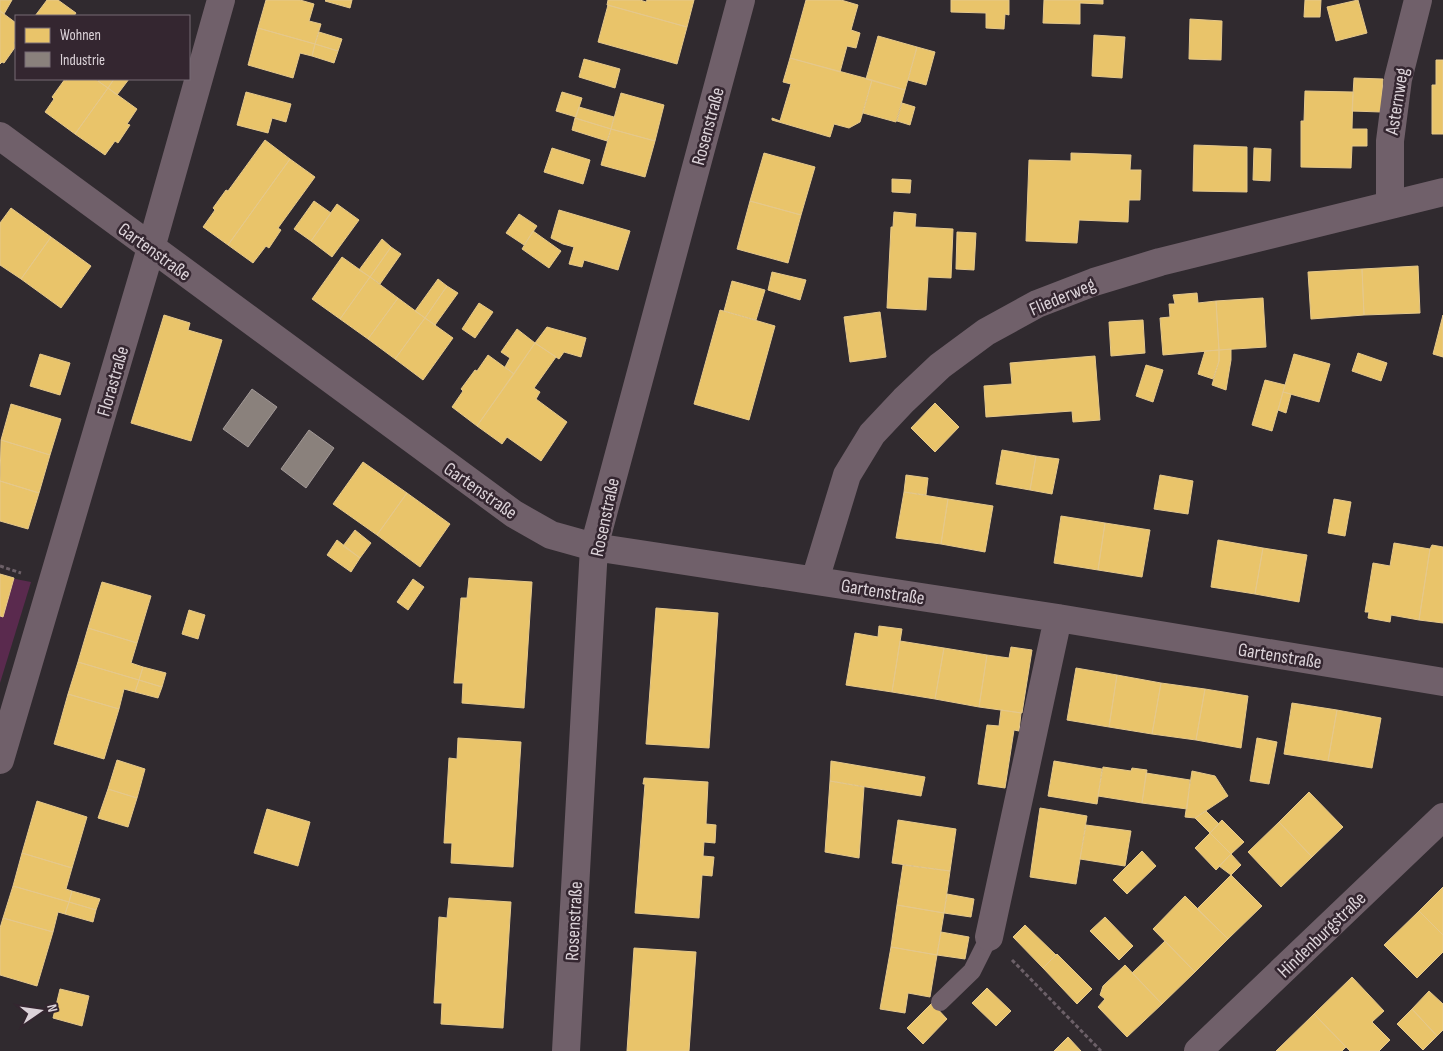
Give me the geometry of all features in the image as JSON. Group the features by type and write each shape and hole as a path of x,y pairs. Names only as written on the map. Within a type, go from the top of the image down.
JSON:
{"street":[{"name":"Florastraße","path":"0,760 151,248 221,0"},
{"name":"Rosenstraße","path":"566,1051 594,547 741,0"},
{"name":"Asternweg","path":"1390,204 1390,141 1398,79 1418,0"},
{"name":"Gartenstraße","path":"0,136 514,514 551,534 594,547 1058,618 1443,682"},
{"name":"Fliederweg","path":"815,580 847,475 872,434 940,366 986,332 1037,304 1094,282 1160,262 1443,192"},
{"path":"989,937 1058,618"},
{"name":"Hindenburgstraße","path":"1198,1051 1443,817"}],"lane":[{"path":"940,1002 972,971 989,937"}],"path":[{"path":"989,937 1101,1051"}],"shaded area":[{"path":"0,576 31,582 0,683"}],"building: Wohnen":[{"path":"0,0 12,0 4,14 0,11"},
{"path":"47,0 58,0 76,13 75,15 36,15"},
{"path":"266,0 300,0 314,4 309,21 321,24 315,44 258,28"},
{"path":"326,0 352,0 350,8"},
{"path":"608,0 640,0 646,2 647,0 694,0 687,27 607,5"},
{"path":"806,0 841,0 858,5 851,30 860,33 856,48 847,46 840,72 790,58"},
{"path":"951,0 1009,0 1009,15 1005,14 1004,29 986,28 986,13 951,12"},
{"path":"1044,0 1103,0 1103,4 1080,3 1080,24 1043,23"},
{"path":"1305,0 1321,0 1320,17 1304,17"},
{"path":"1358,0 1367,33 1336,41 1327,7"},
{"path":"608,5 687,27 677,64 598,42"},
{"path":"0,11 15,22 15,47 4,63 0,64"},
{"path":"1190,19 1222,21 1221,60 1189,59"},
{"path":"258,28 315,44 312,56 300,53 293,78 248,65"},
{"path":"319,32 342,39 338,51 315,44"},
{"path":"1094,35 1125,37 1122,78 1092,76"},
{"path":"878,36 917,47 905,90 866,79"},
{"path":"315,44 338,51 334,63 312,56"},
{"path":"917,47 935,52 926,85 908,80"},
{"path":"790,58 872,80 860,122 849,128 834,124 830,137 772,120 772,118 780,121 791,84 783,82"},
{"path":"584,59 620,69 615,88 579,77"},
{"path":"1436,60 1443,60 1443,134 1432,134 1432,85 1436,85"},
{"path":"1354,78 1383,79 1381,112 1352,111"},
{"path":"64,80 96,80 108,88 75,134 45,112 54,99 52,97"},
{"path":"98,80 113,80 108,88"},
{"path":"113,80 128,80 117,95 108,88"},
{"path":"872,80 905,90 896,122 863,113"},
{"path":"108,88 137,109 127,124 130,125 118,143 115,141 105,155 75,134"},
{"path":"1305,91 1353,92 1352,129 1367,129 1367,146 1352,146 1351,168 1301,167 1301,121 1304,121"},
{"path":"246,92 291,104 286,122 272,118 268,133 237,125"},
{"path":"562,92 582,98 576,117 556,111"},
{"path":"621,93 664,105 655,141 611,129"},
{"path":"902,103 915,107 910,125 897,121"},
{"path":"579,107 614,117 611,129 575,118"},
{"path":"575,118 611,129 607,141 572,130"},
{"path":"611,129 655,141 645,177 601,165"},
{"path":"265,140 290,159 228,245 203,227 215,210 213,208 226,190 228,191"},
{"path":"1194,145 1247,147 1247,192 1193,191"},
{"path":"552,148 590,160 583,184 544,172"},
{"path":"1254,148 1271,149 1270,181 1253,180"},
{"path":"764,153 815,167 801,215 750,201"},
{"path":"1071,153 1131,155 1130,170 1141,170 1140,200 1129,200 1128,222 1079,220 1077,243 1026,241 1029,160 1071,161"},
{"path":"290,159 315,177 278,228 281,230 269,248 266,246 253,263 228,245"},
{"path":"892,179 911,180 910,193 892,192"},
{"path":"314,201 331,213 311,241 294,229"},
{"path":"750,201 801,215 788,263 737,249"},
{"path":"337,204 359,220 332,257 311,241"},
{"path":"11,208 51,237 21,279 0,265 0,223"},
{"path":"559,210 630,231 618,270 584,260 582,267 569,264 574,247 551,238"},
{"path":"894,212 916,214 915,227 953,229 951,278 928,277 926,310 887,308 891,227 893,227"},
{"path":"519,214 537,226 524,245 506,233"},
{"path":"533,231 561,251 549,268 522,249"},
{"path":"957,232 976,233 974,270 956,269"},
{"path":"51,237 91,266 61,308 21,279"},
{"path":"382,239 391,247 370,277 359,270"},
{"path":"391,247 401,254 380,284 370,277"},
{"path":"342,257 370,277 340,319 312,299"},
{"path":"1418,266 1420,313 1364,315 1362,269"},
{"path":"1362,269 1364,315 1311,319 1308,272"},
{"path":"772,272 806,280 800,300 768,290"},
{"path":"370,277 398,298 368,339 340,319"},
{"path":"438,279 447,286 425,318 415,311"},
{"path":"732,281 765,290 756,320 724,311"},
{"path":"447,286 458,293 435,325 425,318"},
{"path":"1197,293 1198,303 1216,301 1219,350 1163,355 1160,318 1170,317 1169,304 1175,304 1173,295"},
{"path":"398,298 425,318 395,359 368,339"},
{"path":"1263,298 1266,347 1219,350 1216,301"},
{"path":"479,303 493,312 475,338 462,329"},
{"path":"720,310 775,326 749,420 694,404"},
{"path":"880,312 886,357 850,362 844,317"},
{"path":"164,315 190,323 188,330 222,340 191,441 131,423"},
{"path":"1443,315 1443,357 1433,354"},
{"path":"425,318 453,338 423,380 395,359"},
{"path":"1143,320 1145,353 1111,356 1109,322"},
{"path":"547,327 586,338 581,357 564,352 559,359 535,343"},
{"path":"517,329 535,343 514,374 505,367 510,358 501,352"},
{"path":"535,343 556,357 534,388 540,392 536,399 567,422 541,461 507,437 502,444 477,426"},
{"path":"1231,349 1226,390 1212,385 1219,361 1219,350"},
{"path":"1219,350 1219,361 1213,379 1198,374 1205,351"},
{"path":"1358,353 1387,363 1381,381 1352,371"},
{"path":"40,354 70,363 60,395 30,386"},
{"path":"1294,354 1330,364 1319,402 1283,392"},
{"path":"488,355 514,374 477,426 452,407 463,391 461,389"},
{"path":"1095,356 1100,420 1073,422 1072,411 986,417 984,386 1012,384 1010,363"},
{"path":"1146,365 1163,370 1153,402 1136,396"},
{"path":"1265,380 1285,385 1272,431 1252,425"},
{"path":"1283,392 1291,394 1286,413 1278,410"},
{"path":"935,403 959,427 935,452 911,428"},
{"path":"11,404 61,419 50,455 1,440"},
{"path":"1,440 50,455 39,493 0,481"},
{"path":"1002,450 1036,456 1030,490 996,484"},
{"path":"1036,456 1059,459 1052,494 1030,490"},
{"path":"363,462 407,493 377,535 333,504"},
{"path":"906,475 928,478 926,495 904,492"},
{"path":"1160,475 1193,481 1188,514 1154,509"},
{"path":"0,481 39,493 28,529 0,521"},
{"path":"904,492 948,499 941,544 896,538"},
{"path":"407,493 450,524 420,567 377,535"},
{"path":"948,499 993,506 985,552 941,544"},
{"path":"1334,499 1351,502 1345,536 1328,533"},
{"path":"1061,516 1105,523 1098,570 1054,563"},
{"path":"1105,523 1150,530 1142,577 1098,570"},
{"path":"355,530 371,543 360,558 343,546"},
{"path":"337,540 360,558 351,572 327,555"},
{"path":"1218,540 1263,548 1255,594 1211,587"},
{"path":"1394,543 1430,549 1419,620 1391,615 1390,622 1368,618 1369,612 1365,612 1373,563 1390,566"},
{"path":"1432,545 1443,547 1443,623 1419,620"},
{"path":"1263,548 1307,555 1299,602 1255,594"},
{"path":"0,574 14,578 3,617 0,616"},
{"path":"469,578 532,582 524,708 462,703 463,683 454,683 461,598 467,598"},
{"path":"413,579 424,587 408,610 397,602"},
{"path":"102,582 151,596 137,643 88,628"},
{"path":"656,608 718,613 709,748 646,744"},
{"path":"189,610 205,615 198,639 182,634"},
{"path":"879,626 902,629 892,692 846,685 855,633 878,637"},
{"path":"88,628 137,643 131,663 143,667 139,680 78,662"},
{"path":"900,641 944,648 935,699 892,692"},
{"path":"1011,647 1032,650 1022,713 979,707 987,655 1009,658"},
{"path":"944,648 987,655 979,707 935,699"},
{"path":"78,662 139,680 135,692 124,689 119,709 68,694"},
{"path":"143,667 166,673 162,687 139,680"},
{"path":"1076,668 1117,675 1109,727 1067,720"},
{"path":"1117,675 1161,683 1152,734 1109,727"},
{"path":"139,680 162,687 158,698 135,692"},
{"path":"1161,683 1205,689 1196,740 1152,734"},
{"path":"1205,689 1248,696 1241,748 1196,740"},
{"path":"68,694 119,709 104,759 54,744"},
{"path":"1292,703 1337,710 1328,761 1284,754"},
{"path":"1001,710 1021,713 1019,731 1014,730 1005,788 978,784 987,725 999,726"},
{"path":"1337,710 1381,718 1372,768 1328,761"},
{"path":"458,738 521,742 513,867 451,863 452,843 444,843 449,758 457,759"},
{"path":"1257,738 1277,742 1269,784 1250,781"},
{"path":"117,760 145,769 137,798 108,789"},
{"path":"831,761 925,777 921,796 830,781"},
{"path":"1054,761 1102,769 1097,804 1048,796"},
{"path":"1103,767 1131,771 1132,768 1147,770 1142,803 1098,796"},
{"path":"1192,771 1215,776 1228,796 1195,818 1185,817"},
{"path":"1146,773 1190,780 1187,809 1142,803"},
{"path":"644,778 708,782 706,824 716,825 715,843 704,842 703,856 714,857 712,876 702,875 699,918 635,913"},
{"path":"830,781 864,787 859,858 825,852"},
{"path":"108,789 137,798 128,827 98,818"},
{"path":"1309,792 1343,827 1312,857 1279,822"},
{"path":"37,801 87,817 72,868 22,853"},
{"path":"1040,808 1087,816 1076,884 1030,877"},
{"path":"267,809 310,822 298,866 254,853"},
{"path":"1206,811 1219,824 1210,833 1195,818"},
{"path":"898,820 956,829 950,871 892,863"},
{"path":"1222,820 1244,842 1231,854 1210,833"},
{"path":"1279,822 1312,857 1281,887 1248,852"},
{"path":"1086,825 1131,831 1125,866 1080,859"},
{"path":"1210,833 1231,854 1216,870 1195,848"},
{"path":"1142,851 1156,866 1127,894 1113,880"},
{"path":"22,853 72,868 66,889 72,891 69,902 13,886"},
{"path":"1231,854 1241,865 1231,875 1219,866"},
{"path":"903,865 950,871 944,913 897,905"},
{"path":"1231,875 1262,906 1228,939 1197,909"},
{"path":"13,886 69,902 65,914 58,912 53,932 3,918"},
{"path":"1443,887 1443,935 1419,911"},
{"path":"72,891 100,899 96,910 69,902"},
{"path":"947,894 974,899 971,917 944,913"},
{"path":"1185,896 1228,939 1195,972 1153,929"},
{"path":"449,898 511,902 503,1028 441,1024 442,1003 434,1003 439,917 447,918"},
{"path":"69,902 96,910 93,922 65,914"},
{"path":"897,905 944,913 937,955 891,947"},
{"path":"1419,911 1443,935 1443,952 1417,978 1384,945"},
{"path":"1105,917 1133,946 1119,960 1090,931"},
{"path":"3,918 53,932 37,986 0,975 0,928"},
{"path":"1025,925 1056,955 1043,968 1013,937"},
{"path":"941,932 969,937 965,959 937,955"},
{"path":"1165,941 1195,972 1162,1004 1132,973"},
{"path":"891,947 937,955 930,997 908,993 905,1013 880,1009"},
{"path":"634,948 696,952 689,1051 627,1051"},
{"path":"1057,954 1092,989 1077,1004 1043,968"},
{"path":"1125,965 1162,1004 1127,1037 1098,1007 1105,999 1100,995 1103,986"},
{"path":"1352,977 1384,1011 1372,1022 1390,1040 1379,1051 1350,1051 1314,1014"},
{"path":"987,988 1011,1011 996,1026 972,1003"},
{"path":"60,989 89,996 82,1026 53,1018"},
{"path":"1429,991 1443,1004 1443,1030 1437,1036 1412,1009"},
{"path":"932,1003 947,1019 923,1044 907,1028"},
{"path":"1412,1009 1437,1036 1423,1050 1397,1024"},
{"path":"1314,1014 1346,1047 1342,1051 1276,1051"},
{"path":"1068,1037 1081,1051 1054,1051"}],"building: Industrie":[{"path":"252,389 277,407 248,447 223,429"},
{"path":"309,430 334,448 306,488 281,469"}]}
